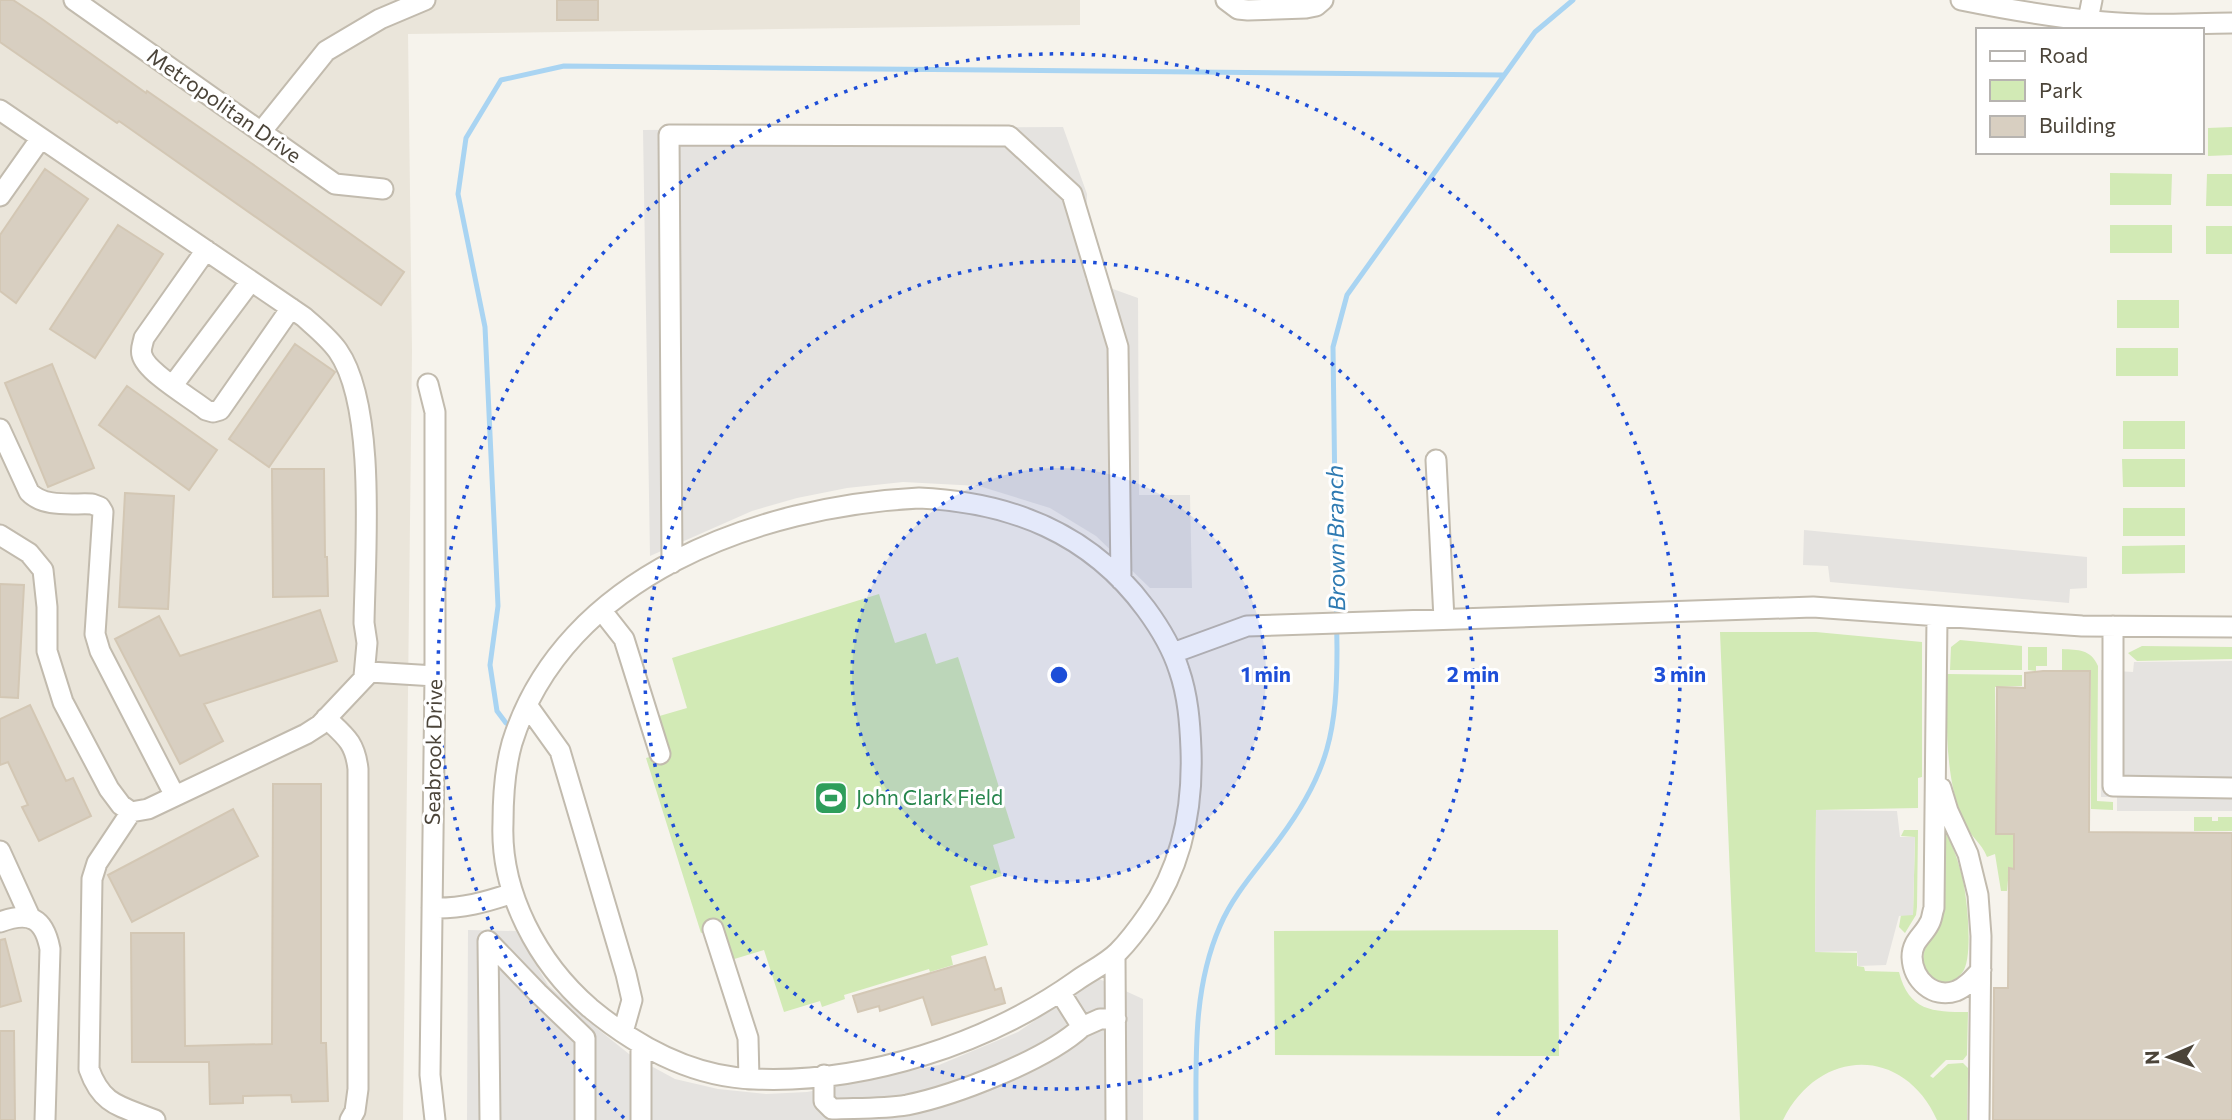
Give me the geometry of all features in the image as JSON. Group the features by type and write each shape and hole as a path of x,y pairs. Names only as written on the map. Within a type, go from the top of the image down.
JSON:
{"street":[{"name":"Metropolitan Drive","path":"74,0 335,184 383,189"},
{"path":"261,132 326,51 380,19 425,0"},
{"path":"1226,0 1238,9 1248,10 1306,8 1316,6 1323,0"},
{"path":"1961,0 2034,14 2088,20 2139,24 2232,23"},
{"path":"2088,20 2092,0"},
{"path":"1,112 292,308 340,352 352,380 361,421 365,477 364,623 367,643 364,676"},
{"path":"672,563 669,135 1009,136 1072,194 1118,347 1121,580"},
{"path":"0,196 41,138"},
{"path":"206,250 145,338 141,348 146,364 206,410 220,410 292,308"},
{"path":"173,385 251,281"},
{"name":"Seabrook Drive","path":"428,384 435,412 430,1075 435,1120"},
{"path":"0,429 29,492 36,500 92,504 100,507 103,512 95,634 100,650 175,796"},
{"path":"1436,460 1444,619"},
{"path":"919,498 984,506 1022,517 1074,541 1100,559 1121,580 1157,625 1173,653 1181,675 1190,734 1191,763 1186,823 1172,873 1147,916 1115,956 1009,1022 941,1050 892,1064 824,1075 748,1079 719,1075 690,1066 641,1044 586,1004 558,975 527,927 513,893 502,832 506,771 512,743 527,705 562,652 583,626 639,581 739,533 790,516 865,502 919,498"},
{"path":"0,535 29,554 43,570 47,651 63,702 109,789 121,805 131,812 148,809 306,734 326,719 370,671 435,676"},
{"path":"1173,653 1247,626 1812,607 1937,617 2113,626 2232,627"},
{"path":"602,611 624,639 660,754"},
{"path":"1937,617 1934,908 1929,924 1916,939 1912,956 1915,972 1923,985 1938,993 1955,991 1969,983 1981,970"},
{"path":"2113,626 2113,786 2232,788"},
{"path":"527,705 560,751 622,961 632,1000 623,1032"},
{"path":"326,719 348,739 356,752 358,769 358,1089 351,1120"},
{"path":"1936,773 1948,811 1968,854 1978,895 1981,970 1979,1120"},
{"path":"131,812 97,863 92,879 89,1069 94,1085 103,1097 155,1120"},
{"path":"0,851 30,917"},
{"path":"432,908 453,909 475,905 513,893"},
{"path":"0,922 30,917 40,923 50,949 45,1120"},
{"path":"713,929 748,1038 748,1079"},
{"path":"490,1120 488,941 585,1038 585,1120"},
{"path":"1115,956 1116,1120"},
{"path":"1060,992 1082,1027"},
{"path":"824,1075 824,1101 832,1109 905,1105 983,1080 1068,1040 1082,1027 1100,1019 1116,1019"},
{"path":"641,1044 641,1120"}],"shaded area":[{"path":"0,0 1080,0 1080,25 408,34 412,351 403,1120 0,1120"},
{"path":"1063,127 1087,194 1085,279 1138,298 1139,495 1190,495 1192,588 1150,588 1096,536 1050,508 979,486 903,482 847,488 797,498 752,511 650,556 643,130"},
{"path":"1804,530 2087,557 2087,588 2070,589 2069,603 1830,582 1828,566 1803,565"},
{"path":"2232,661 2232,811 2117,811 2117,797 2101,797 2101,670 2133,672 2134,662"},
{"path":"1816,810 1897,811 1900,837 1915,837 1913,915 1899,916 1886,965 1858,966 1857,951 1815,952"},
{"path":"468,930 516,931 548,985 629,1054 675,1079 718,1089 766,1094 807,1092 939,1065 1018,1032 1097,978 1143,999 1143,1120 467,1120"}],"green space":[{"path":"2232,127 2232,155 2208,156 2208,128"},
{"path":"2110,173 2172,174 2171,205 2110,205"},
{"path":"2207,174 2232,174 2232,206 2206,206"},
{"path":"2110,225 2172,225 2172,253 2110,253"},
{"path":"2206,226 2232,226 2232,254 2206,254"},
{"path":"2117,300 2179,300 2179,328 2117,328"},
{"path":"2116,348 2178,348 2178,376 2116,376"},
{"path":"2123,421 2185,421 2185,449 2123,449"},
{"path":"2122,459 2185,459 2185,487 2123,487"},
{"path":"2123,508 2185,508 2185,536 2123,536"},
{"path":"2185,545 2185,573 2122,574 2122,546"},
{"name":"John Clark Field","path":"879,594 895,643 926,633 936,664 958,657 1015,838 993,845 1002,876 970,886 988,945 951,956 953,965 930,972 929,969 844,995 845,999 822,1007 820,1001 784,1012 764,950 731,960 720,927 701,933 646,758 666,752 656,717 687,708 672,658"},
{"path":"1720,632 1816,632 1922,642 1922,777 1918,778 1918,808 1816,810 1815,952 1857,953 1857,966 1864,967 1865,971 1899,972 1909,995 1924,1007 1968,1012 1967,1055 1963,1060 1946,1060 1930,1076 1933,1078 1948,1064 1963,1063 1968,1068 1967,1120 1937,1120 1922,1096 1904,1078 1883,1068 1861,1065 1839,1069 1817,1079 1799,1096 1783,1120 1740,1120"},
{"path":"1960,640 2022,646 2022,670 1950,670 1951,647"},
{"path":"2142,646 2232,647 2232,659 2137,661 2128,653"},
{"path":"2028,647 2047,647 2047,666 2036,666 2036,671 2028,670"},
{"path":"2062,649 2088,653 2098,666 2097,801 2113,802 2113,810 2091,809 2091,670 2062,670"},
{"path":"1947,674 2022,675 2022,686 1995,687 1996,833 2014,834 2021,869 2009,869 2007,891 2001,891 1995,854 1987,857 1965,826 1952,785 1948,749"},
{"path":"2194,817 2212,817 2212,821 2218,821 2218,817 2232,817 2232,831 2194,831"},
{"path":"1904,830 1918,830 1916,915 1905,933 1899,927 1901,915 1913,915 1915,837 1901,836"},
{"path":"1944,831 1953,847 1962,876 1969,941 1966,966 1962,973 1955,980 1938,982 1926,972 1923,963 1929,941"},
{"path":"1558,930 1559,1056 1275,1055 1274,931"}],"building":[{"path":"0,0 13,0 42,19 404,272 381,305 119,121 117,123 0,42"},
{"path":"557,0 598,0 598,20 557,20"},
{"path":"45,169 88,199 16,303 0,291 0,235"},
{"path":"118,225 163,254 95,358 50,329"},
{"path":"295,344 335,372 269,467 229,439"},
{"path":"52,364 94,468 48,487 5,383"},
{"path":"127,386 217,450 189,490 99,425"},
{"path":"272,469 324,469 328,596 273,597"},
{"path":"125,493 174,496 168,609 119,607"},
{"path":"0,584 24,585 18,698 0,697"},
{"path":"320,610 337,661 204,704 223,741 180,764 115,639 159,616 180,656"},
{"path":"2090,671 2089,832 2232,833 2232,1120 1993,1120 1994,988 2008,988 2009,868 2014,869 2014,834 1996,834 1997,687 2025,688 2025,673"},
{"path":"30,705 66,781 73,778 91,816 39,841 22,807 28,805 8,762 0,765 0,719"},
{"path":"273,784 321,784 321,1043 326,1043 328,1101 292,1102 291,1095 243,1096 243,1103 210,1104 209,1062 132,1062 131,933 184,933 185,1046 272,1044"},
{"path":"233,809 258,856 132,922 108,875"},
{"path":"5,939 21,1001 0,1007 0,940"},
{"path":"985,957 995,990 1001,988 1005,1003 932,1025 923,997 880,1011 879,1006 858,1012 853,996"},
{"path":"0,1031 14,1031 15,1120 0,1120"}],"waterway":[{"name":"Brown Branch","path":"1196,1120 1198,1022 1211,949 1232,902 1280,838 1310,792 1320,771 1332,727 1337,678 1333,347 1347,295 1535,32 1573,0"},
{"path":"506,723 497,711 490,665 498,606 485,327 458,194 466,138 501,80 564,66 1503,75"}],"place":[{"name":"John Clark Field","path":"831,798"}]}
